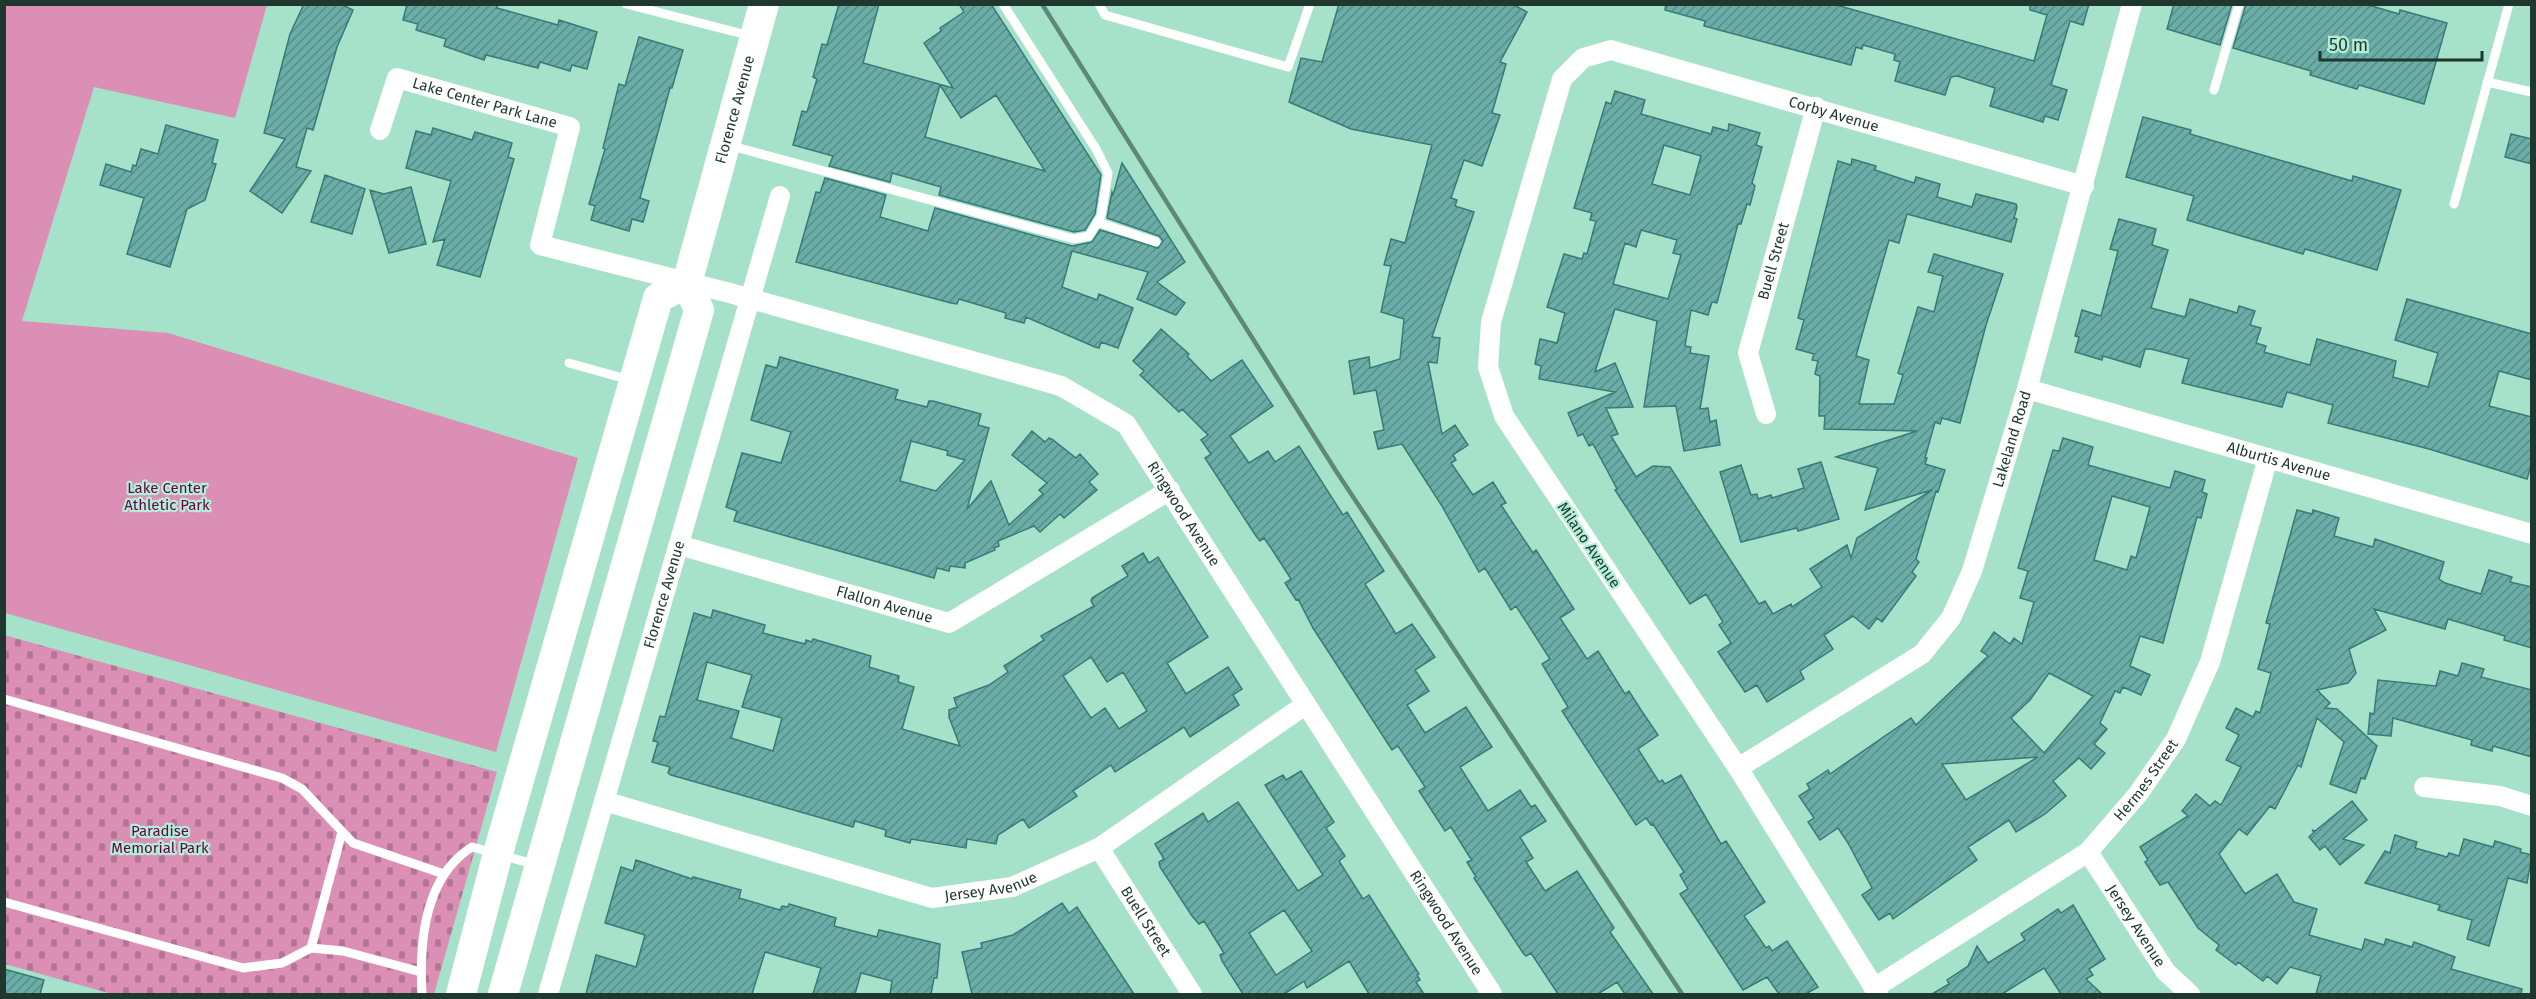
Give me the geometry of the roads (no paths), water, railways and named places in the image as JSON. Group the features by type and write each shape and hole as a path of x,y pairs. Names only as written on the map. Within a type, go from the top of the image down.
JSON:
{"main road":[{"name":"Florence Avenue","path":"687,283 764,4"},
{"path":"461,994 498,853 658,298 687,283 699,310 503,994"}],"street":[{"name":"Lakeland Road","path":"1738,768 1922,654 1951,618 1972,571 2027,389 2132,4"},
{"name":"Corby Avenue","path":"1583,58 1611,50 1816,107 2084,186"},
{"name":"Milano Avenue","path":"1583,58 1562,79 1491,322 1488,367 1504,416 1738,768 1876,991"},
{"name":"Lake Center Park Lane","path":"380,130 397,78 570,128 540,244 687,283"},
{"name":"Buell Street","path":"1766,414 1748,353 1816,107"},
{"name":"Florence Avenue","path":"548,994 780,196"},
{"name":"Ringwood Avenue","path":"687,283 1061,386 1126,424 1492,994"},
{"name":"Alburtis Avenue","path":"2027,389 2532,534"},
{"name":"Hermes Street","path":"1876,991 2088,852 2138,794 2176,739 2210,662 2268,458"},
{"name":"Flallon Avenue","path":"679,545 949,623 1170,490"},
{"name":"Jersey Avenue","path":"604,801 932,898 1012,887 1099,848 1305,705"},
{"path":"2424,787 2500,796 2532,806"},
{"name":"Buell Street","path":"1099,848 1192,994"},
{"name":"Jersey Avenue","path":"2088,852 2166,972 2190,994"}],"lane":[{"path":"626,4 755,37"},
{"path":"726,144 1074,239 1089,236 1101,216 1108,172 1096,149 1003,4"},
{"path":"1099,4 1105,15 1288,67 1310,4"},
{"path":"2214,90 2239,4"},
{"path":"2454,204 2509,4"},
{"path":"2487,82 2532,92"},
{"path":"1097,222 1156,242"},
{"path":"568,363 634,381"},
{"path":"4,699 282,778 302,789 353,843 444,874"},
{"path":"311,948 342,832"},
{"path":"422,994 423,927 444,874 454,858 472,847 539,866"},
{"path":"4,902 243,968 282,963 311,948 343,951 421,972"}],"railway":[{"path":"1042,4 1336,471 1682,994"}],"park label":[{"name":"Lake Center Athletic Park","path":"167,496"},
{"name":"Paradise Memorial Park","path":"160,840"}]}
